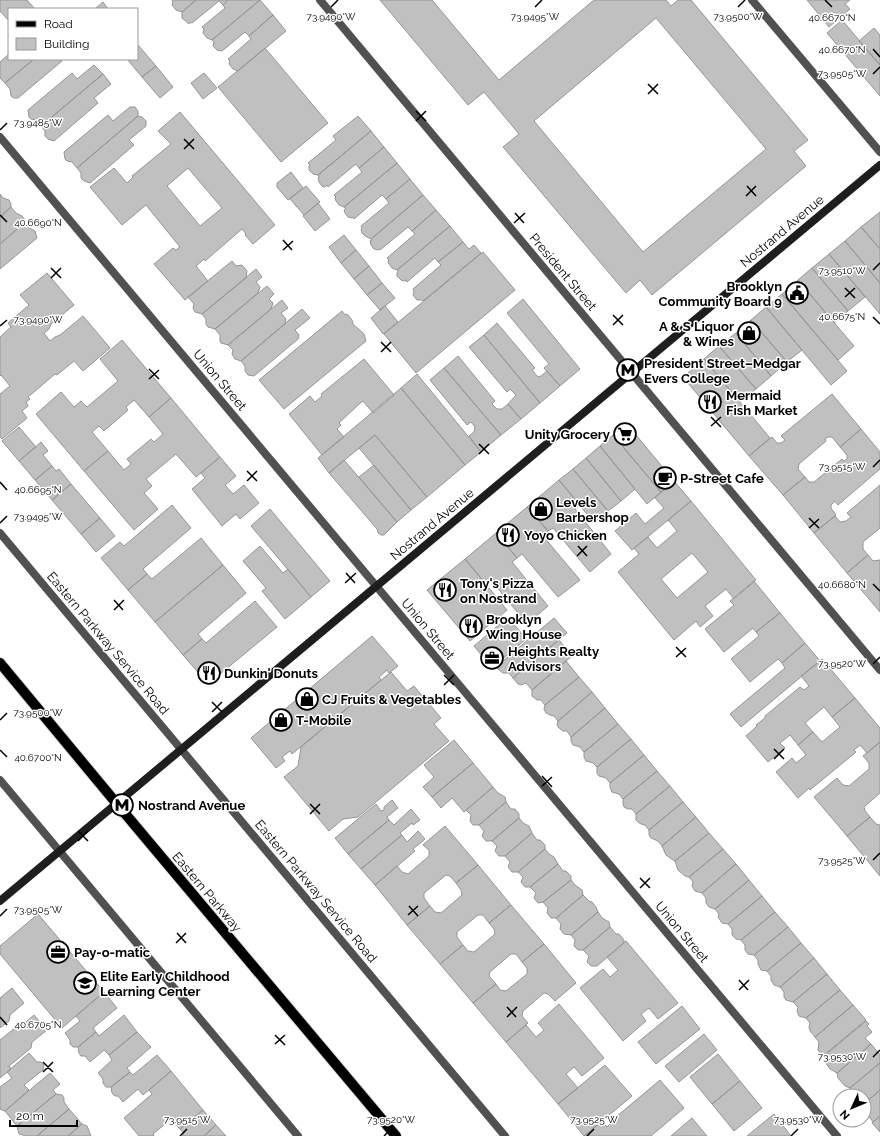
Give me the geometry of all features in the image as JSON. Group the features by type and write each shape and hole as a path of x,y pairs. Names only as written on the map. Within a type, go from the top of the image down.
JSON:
{"main road":[{"name":"Nostrand Avenue","path":"0,901 880,165"},
{"name":"Eastern Parkway","path":"0,663 396,1136"}],"street":[{"name":"President Street","path":"320,0 880,670"},
{"path":"752,0 880,152"},
{"name":"Union Street","path":"0,137 837,1136"},
{"name":"Eastern Parkway Service Road","path":"0,533 505,1136"},
{"path":"0,780 298,1136"}],"building":[{"path":"0,0 27,0 34,8 8,8 8,20 0,11"},
{"path":"172,0 196,0 182,12 176,10 172,5"},
{"path":"196,0 228,0 223,5 219,1 189,24 182,18 182,12"},
{"path":"228,0 260,0 212,40 207,38 203,33 204,29 202,27 225,8 223,5"},
{"path":"260,0 273,15 249,36 245,32 222,51 217,50 213,46 214,42 212,40"},
{"path":"380,0 432,0 499,80 594,0 666,0 671,6 678,0 691,0 808,140 794,151 806,166 652,295 640,280 626,293 503,147 519,134 484,92 468,105","holes":["656,18 766,149 643,252 534,121"]},
{"path":"807,0 850,0 845,4 850,9 829,27"},
{"path":"103,2 107,8 96,8"},
{"path":"273,15 286,31 238,71 233,69 229,64 230,61 228,59 251,39 249,36"},
{"path":"842,20 880,65 880,96 827,33"},
{"path":"874,28 880,35 880,65 859,41"},
{"path":"138,45 156,66 142,77 128,60 138,60"},
{"path":"265,48 328,123 281,162 218,87"},
{"path":"8,55 8,60 33,60 5,83 0,78 0,62"},
{"path":"33,60 62,61 18,98 11,96 10,89 5,83"},
{"path":"94,65 103,74 41,126 36,120 29,117 28,110 72,73 77,79"},
{"path":"156,66 173,87 160,98 142,77"},
{"path":"204,73 217,88 203,99 191,83"},
{"path":"103,74 111,84 94,98 98,103 54,141 48,139 45,136 45,131 41,126"},
{"path":"130,107 135,107 138,111 138,116 77,168 72,162 65,159 64,152 108,115 113,121"},
{"path":"180,112 275,225 253,244 242,229 205,261 204,259 196,266 208,281 185,300 154,264 173,248 176,250 180,247 146,205 122,225 90,187 114,168 127,183 133,177 132,176 171,144 158,131","holes":["188,168 222,208 200,226 167,186"]},
{"path":"138,116 142,117 146,121 146,126 129,140 134,145 90,183 84,181 81,178 81,173 77,168"},
{"path":"358,116 371,131 318,175 313,174 309,170 310,165 308,163 336,140 333,136"},
{"path":"371,131 384,147 359,168 356,164 328,187 327,185 325,187 322,186 319,182 318,175"},
{"path":"384,147 397,163 344,207 339,205 334,195 362,172 359,168"},
{"path":"397,163 410,179 386,199 382,195 354,219 353,217 348,217 344,210 346,208 344,207"},
{"path":"291,172 303,188 288,200 277,187 277,183"},
{"path":"410,179 423,195 371,239 365,236 362,233 361,226 389,203 386,199"},
{"path":"306,186 320,202 304,215 290,199"},
{"path":"0,194 3,198 9,200 11,207 0,217"},
{"path":"423,195 436,210 412,231 408,227 380,250 374,249 371,245 371,239"},
{"path":"318,203 330,219 315,231 303,216"},
{"path":"11,207 25,220 24,223 0,244 0,217"},
{"path":"436,210 450,226 397,270 392,268 387,258 415,234 412,231"},
{"path":"880,212 880,249 861,227"},
{"path":"24,223 35,231 37,238 0,269 0,244"},
{"path":"450,226 463,242 438,262 435,258 407,282 406,280 401,280 397,276 397,270"},
{"path":"861,227 880,249 880,283 845,241"},
{"path":"344,235 356,250 341,263 329,247"},
{"path":"845,241 880,283 880,314 829,254"},
{"path":"463,242 469,249 474,245 481,253 423,301 417,300 413,295 413,289 441,265 438,262"},
{"path":"356,250 369,266 354,279 341,263"},
{"path":"483,252 515,290 416,373 384,334"},
{"path":"829,254 865,297 848,311 812,268"},
{"path":"232,261 236,266 242,265 247,271 246,278 202,314 195,312 193,308 194,304 188,297"},
{"path":"369,266 382,283 367,295 354,279"},
{"path":"812,268 848,311 834,323 798,280"},
{"path":"256,269 262,277 256,282 260,287 258,293 215,329 208,327 206,324 206,319 202,314"},
{"path":"47,273 74,305 51,324 49,329 44,333 50,341 60,335 83,316 110,348 83,371 74,361 57,375 55,374 28,397 30,399 26,402 28,406 22,411 27,418 2,439 0,437 0,394 10,386 1,375 0,376 0,337 11,327 8,323 29,305 20,295"},
{"path":"798,280 854,346 838,360 782,294"},
{"path":"382,283 395,298 380,310 367,295"},
{"path":"267,286 274,294 269,299 273,303 271,309 228,345 221,343 220,335 215,329"},
{"path":"782,294 847,371 831,385 766,307"},
{"path":"523,299 580,369 560,386 544,368 549,364 507,313"},
{"path":"282,300 288,308 281,313 286,319 285,324 241,361 235,359 232,354 233,350 228,345"},
{"path":"385,306 398,322 383,334 371,318"},
{"path":"766,307 802,350 787,362 751,320"},
{"path":"302,309 310,318 295,330 299,335 298,339 254,376 248,375 245,371 245,366 241,361"},
{"path":"342,311 344,314 348,315 353,324 364,334 366,341 284,409 259,380"},
{"path":"751,320 787,362 771,376 736,333"},
{"path":"497,323 535,368 532,370 538,377 547,371 560,386 540,403 484,335"},
{"path":"736,333 771,376 756,389 719,346"},
{"path":"484,335 540,403 521,419 508,404 516,395 510,389 507,392 469,347"},
{"path":"122,340 171,398 149,417 134,400 126,407 128,410 104,431 99,426 92,432 108,451 84,471 36,414 61,392 74,407 81,401 87,407 118,381 100,359"},
{"path":"719,346 756,389 740,402 704,359"},
{"path":"458,356 495,401 492,404 497,409 502,409 508,404 521,419 501,435 444,368"},
{"path":"364,359 394,395 373,413 363,401 358,405 339,423 341,425 337,429 344,437 322,455 289,414 310,396 315,402 322,396 321,394"},
{"path":"704,359 770,438 749,456 688,383 688,373"},
{"path":"444,368 501,435 481,452 469,436 474,432 475,427 471,422 467,425 430,380"},
{"path":"417,374 481,452 465,465 401,388"},
{"path":"401,388 465,465 427,497 375,435 329,473 318,458"},
{"path":"832,394 861,429 840,447 832,437 825,439 826,441 799,464 798,469 805,477 783,495 749,456 772,437 777,443 781,443 785,440 781,436"},
{"path":"171,398 220,457 196,477 176,454 146,479 152,486 144,493 158,509 134,530 84,471 108,451 124,470 131,464 127,459 151,439 154,442 163,434 149,417"},
{"path":"627,424 674,481 661,492 613,435"},
{"path":"19,427 36,447 19,461 2,441"},
{"path":"861,429 880,452 880,469 838,505 835,501 831,505 831,508 836,515 814,533 783,495 805,477 809,482 814,482 842,459 844,461 847,459 847,455 840,447"},
{"path":"375,435 427,497 411,510 359,448"},
{"path":"613,435 661,492 647,504 600,446"},
{"path":"41,442 48,451 43,455 52,466 35,480 19,461"},
{"path":"600,446 635,489 621,501 586,458"},
{"path":"220,457 236,476 225,485 233,494 244,485 259,503 240,519 236,514 222,526 192,489 205,478 201,473"},
{"path":"586,458 621,501 608,511 573,469"},
{"path":"344,460 397,522 384,535 378,533 377,529 329,473"},
{"path":"374,465 411,510 397,522 359,477"},
{"path":"52,466 56,471 59,469 71,484 52,500 35,480"},
{"path":"573,469 608,511 594,523 559,480"},
{"path":"559,480 580,505 575,509 611,554 590,572 553,528 548,531 527,507"},
{"path":"674,481 691,501 632,550 615,531 636,513 645,524 664,508 655,498"},
{"path":"71,484 100,518 81,534 52,500"},
{"path":"880,485 880,528 863,542 863,549 868,555 847,573 814,533 835,516 840,522 846,521 851,517 847,513"},
{"path":"691,501 756,580 734,599 726,589 705,606 713,616 700,627 696,621 674,640 618,572 639,554 634,548 648,537 657,548 677,531 668,520","holes":["692,553 708,572 677,598 661,579"]},
{"path":"172,505 191,528 143,569 147,574 128,590 101,558 120,542 124,546"},
{"path":"527,507 548,531 543,536 580,580 558,597 522,554 517,558 496,533"},
{"path":"270,509 330,581 311,597 251,526"},
{"path":"100,518 115,536 96,552 81,534"},
{"path":"496,533 517,558 512,562 548,606 527,624 490,579 486,584 465,559"},
{"path":"201,538 223,565 155,622 128,590 147,574 152,579"},
{"path":"260,546 283,573 288,569 311,597 285,619 262,591 266,588 243,561"},
{"path":"868,555 873,561 880,560 880,612 847,573"},
{"path":"465,559 507,610 470,641 427,590"},
{"path":"223,565 246,593 198,634 202,639 183,655 155,622"},
{"path":"754,581 780,613 756,632 753,628 724,652 705,629 734,605 730,601"},
{"path":"255,601 277,627 208,684 183,655 202,639 206,643"},
{"path":"780,613 805,643 782,663 778,659 750,682 731,659 759,636 756,632"},
{"path":"508,617 526,639 492,668 474,646"},
{"path":"554,618 567,633 513,678 509,673 503,673 498,669 497,666"},
{"path":"372,636 398,666 389,673 387,670 379,677 381,680 292,754 290,751 282,757 285,761 276,768 251,738"},
{"path":"559,640 572,656 532,690 526,683 521,685 518,684 513,678"},
{"path":"805,643 820,661 741,727 730,714 785,668 782,663"},
{"path":"822,659 855,698 832,717 824,707 805,723 813,732 798,745 790,735 780,743 785,748 768,762 746,736 765,718 765,716 800,687 804,690 809,686 801,676"},
{"path":"566,661 579,677 545,705 541,700 537,700 532,696 532,690"},
{"path":"391,672 407,691 414,686 441,718 434,724 449,741 358,817 343,819 329,831 284,777 298,766 301,747"},
{"path":"579,677 592,692 558,721 554,716 546,713 544,709 545,705"},
{"path":"592,692 605,708 571,737 567,731 563,731 559,728 557,725 558,721"},
{"path":"855,698 880,728 880,742 867,753 860,745 854,750 856,752 798,798 776,772 792,758 796,763 806,755 798,745 813,732 822,742 840,727 832,717"},
{"path":"605,708 618,724 584,752 580,747 573,745 571,737"},
{"path":"618,724 631,739 597,767 593,763 586,761 584,752"},
{"path":"631,739 644,755 610,783 606,778 599,776 597,773 597,767"},
{"path":"454,740 473,763 432,797 423,787 434,777 424,765"},
{"path":"880,742 880,793 864,807 865,811 870,817 847,836 814,797 837,778 843,785 849,786 869,769 869,763 863,756"},
{"path":"644,755 657,771 623,799 619,794 612,792 610,783"},
{"path":"473,763 493,787 464,812 452,798 441,808 432,797"},
{"path":"657,771 670,786 636,814 632,809 624,807 623,799"},
{"path":"670,786 683,802 649,830 645,825 636,820 636,814"},
{"path":"493,787 498,793 505,797 506,802 479,825 473,825 470,821 471,815 466,810"},
{"path":"392,800 398,808 387,817 389,820 348,854 335,838 376,804 381,811 384,810 384,807"},
{"path":"506,802 511,809 515,809 519,814 519,818 492,841 486,841 482,836 484,831 479,825"},
{"path":"683,802 696,817 662,846 658,841 651,838 649,835 649,830"},
{"path":"411,809 420,820 413,825 412,823 400,833 402,835 361,869 348,854 389,820 394,825"},
{"path":"696,817 709,833 675,861 673,860 666,855 662,846"},
{"path":"870,817 876,824 880,825 880,876 847,836"},
{"path":"519,818 523,823 529,826 532,833 505,856 499,856 495,851 497,846 492,841"},
{"path":"445,826 478,865 456,883 450,876 446,875 424,893 424,898 430,906 407,925 375,885 397,866 402,872 408,874 429,856 429,850 423,845"},
{"path":"418,831 425,839 413,849 415,851 375,885 361,869 402,835 407,842"},
{"path":"532,833 537,840 540,840 545,845 545,849 518,872 512,872 508,867 510,862 505,856"},
{"path":"709,833 723,849 689,877 685,876 678,870 675,861"},
{"path":"545,849 554,857 558,864 530,887 525,887 521,882 523,877 518,872"},
{"path":"723,849 736,864 702,893 695,891 692,886 693,882 689,877"},
{"path":"558,864 563,871 566,871 571,876 571,880 543,902 538,903 534,898 536,893 530,887"},
{"path":"736,864 749,880 715,909 709,907 706,903 706,898 702,893"},
{"path":"478,865 511,905 489,923 483,915 478,915 457,932 457,937 463,945 440,964 407,925 430,906 435,912 441,913 462,895 461,890 456,883"},
{"path":"571,880 582,890 583,895 556,918 551,918 547,913 548,908 543,902"},
{"path":"749,880 762,896 728,924 722,923 718,917 719,914 715,909"},
{"path":"583,895 592,902 598,912 571,935 564,934 560,929 561,924 556,918"},
{"path":"762,896 775,912 741,940 736,939 732,935 732,929 728,924"},
{"path":"511,905 544,944 522,962 516,954 511,954 490,972 489,976 496,984 473,1003 440,964 463,945 468,951 474,952 495,934 494,929 489,923"},
{"path":"598,912 602,918 609,922 610,927 583,950 578,950 574,946 575,940 571,935"},
{"path":"775,912 788,927 754,955 748,954 745,950 745,945 741,940"},
{"path":"38,914 104,992 62,1028 0,954 0,946"},
{"path":"610,927 616,934 619,934 624,940 624,943 597,966 591,966 587,962 589,956 583,950"},
{"path":"788,927 801,943 767,971 761,970 758,960 754,955"},
{"path":"626,941 678,1003 658,1019 649,1008 641,1014 646,1021 623,1041 580,988 603,969 610,977 618,970 607,957"},
{"path":"801,943 814,958 780,987 774,985 771,980 771,976 767,971"},
{"path":"544,944 576,983 555,1001 548,994 544,993 523,1011 522,1016 528,1023 506,1042 473,1003 496,984 500,990 506,991 527,974 527,968 522,962"},
{"path":"814,958 827,974 793,1002 786,1000 784,997 784,992 780,987"},
{"path":"827,974 840,990 806,1018 799,1016 797,1011 798,1007 793,1002"},
{"path":"12,988 24,1003 10,1015 9,1021 0,1028 0,998"},
{"path":"840,990 853,1005 815,1037 810,1031 810,1023 806,1018"},
{"path":"104,992 117,1008 93,1028 96,1032 78,1047 73,1047 65,1033 80,1021 76,1016"},
{"path":"559,1004 604,1058 582,1076 574,1067 566,1074 578,1088 558,1104 506,1042 526,1025 536,1037 544,1030 538,1023"},
{"path":"853,1005 866,1020 823,1056 818,1050 819,1042 815,1037"},
{"path":"682,1006 700,1029 656,1064 638,1042"},
{"path":"34,1015 47,1030 32,1042 31,1048 9,1066 11,1069 0,1078 0,1040 15,1028 20,1027"},
{"path":"124,1015 137,1032 109,1055 104,1050 90,1062 85,1056 81,1056 78,1047 96,1032 99,1036"},
{"path":"866,1021 869,1024 867,1026 872,1032 865,1038 871,1044 837,1073 830,1069 825,1062 824,1056"},
{"path":"137,1032 151,1047 127,1068 130,1072 111,1087 106,1087 103,1083 103,1079 98,1073 112,1060 109,1055"},
{"path":"704,1034 717,1050 679,1082 665,1066"},
{"path":"871,1044 880,1055 880,1063 850,1088 845,1086 838,1078 837,1073"},
{"path":"29,1053 37,1062 41,1062 44,1065 43,1070 24,1085 29,1090 5,1111 2,1110 0,1109 0,1087 12,1078 7,1072"},
{"path":"718,1054 740,1081 712,1104 690,1077"},
{"path":"157,1055 171,1071 143,1095 138,1089 123,1102 118,1096 115,1096 112,1093 111,1087 130,1072 133,1075"},
{"path":"880,1063 880,1090 872,1097 872,1088 850,1088"},
{"path":"605,1065 632,1096 584,1136 558,1104"},
{"path":"171,1071 203,1110 180,1129 171,1119 153,1134 154,1136 139,1136 124,1118 152,1094 149,1090"},
{"path":"50,1073 60,1084 53,1090 56,1094 17,1126 5,1111"},
{"path":"660,1080 684,1108 651,1136 584,1136 602,1121 607,1127 611,1123 610,1122"},
{"path":"740,1081 762,1108 734,1131 712,1104"},
{"path":"880,1090 880,1116 873,1122 872,1121 872,1097"},
{"path":"56,1094 62,1095 64,1102 69,1109 37,1136 26,1136 19,1134 17,1126"},
{"path":"69,1109 82,1124 68,1136 37,1136"},
{"path":"203,1110 216,1125 204,1136 182,1136 184,1134 180,1129"},
{"path":"774,1114 791,1136 747,1136"},
{"path":"880,1116 880,1132 872,1123"},
{"path":"692,1118 707,1136 671,1136"},
{"path":"82,1124 87,1126 91,1136 68,1136"},
{"path":"216,1125 226,1136 204,1136"}],"place":[{"name":"Brooklyn Community Board 9","path":"797,293"},
{"name":"A & S Liquor & Wines","path":"749,333"},
{"name":"President Street–Medgar Evers College","path":"628,370"},
{"name":"Mermaid Fish Market","path":"710,402"},
{"name":"Unity Grocery","path":"625,434"},
{"name":"P-Street Cafe","path":"665,478"},
{"name":"Levels Barbershop","path":"541,509"},
{"name":"Yoyo Chicken","path":"508,535"},
{"name":"Tony's Pizza on Nostrand","path":"445,590"},
{"name":"Brooklyn Wing House","path":"471,626"},
{"name":"Heights Realty Advisors","path":"492,658"},
{"name":"Dunkin' Donuts","path":"209,673"},
{"name":"CJ Fruits & Vegetables","path":"307,699"},
{"name":"T-Mobile","path":"281,720"},
{"name":"Nostrand Avenue","path":"122,805"},
{"name":"Pay-o-matic","path":"58,952"},
{"name":"Elite Early Childhood Learning Center","path":"85,983"}]}
